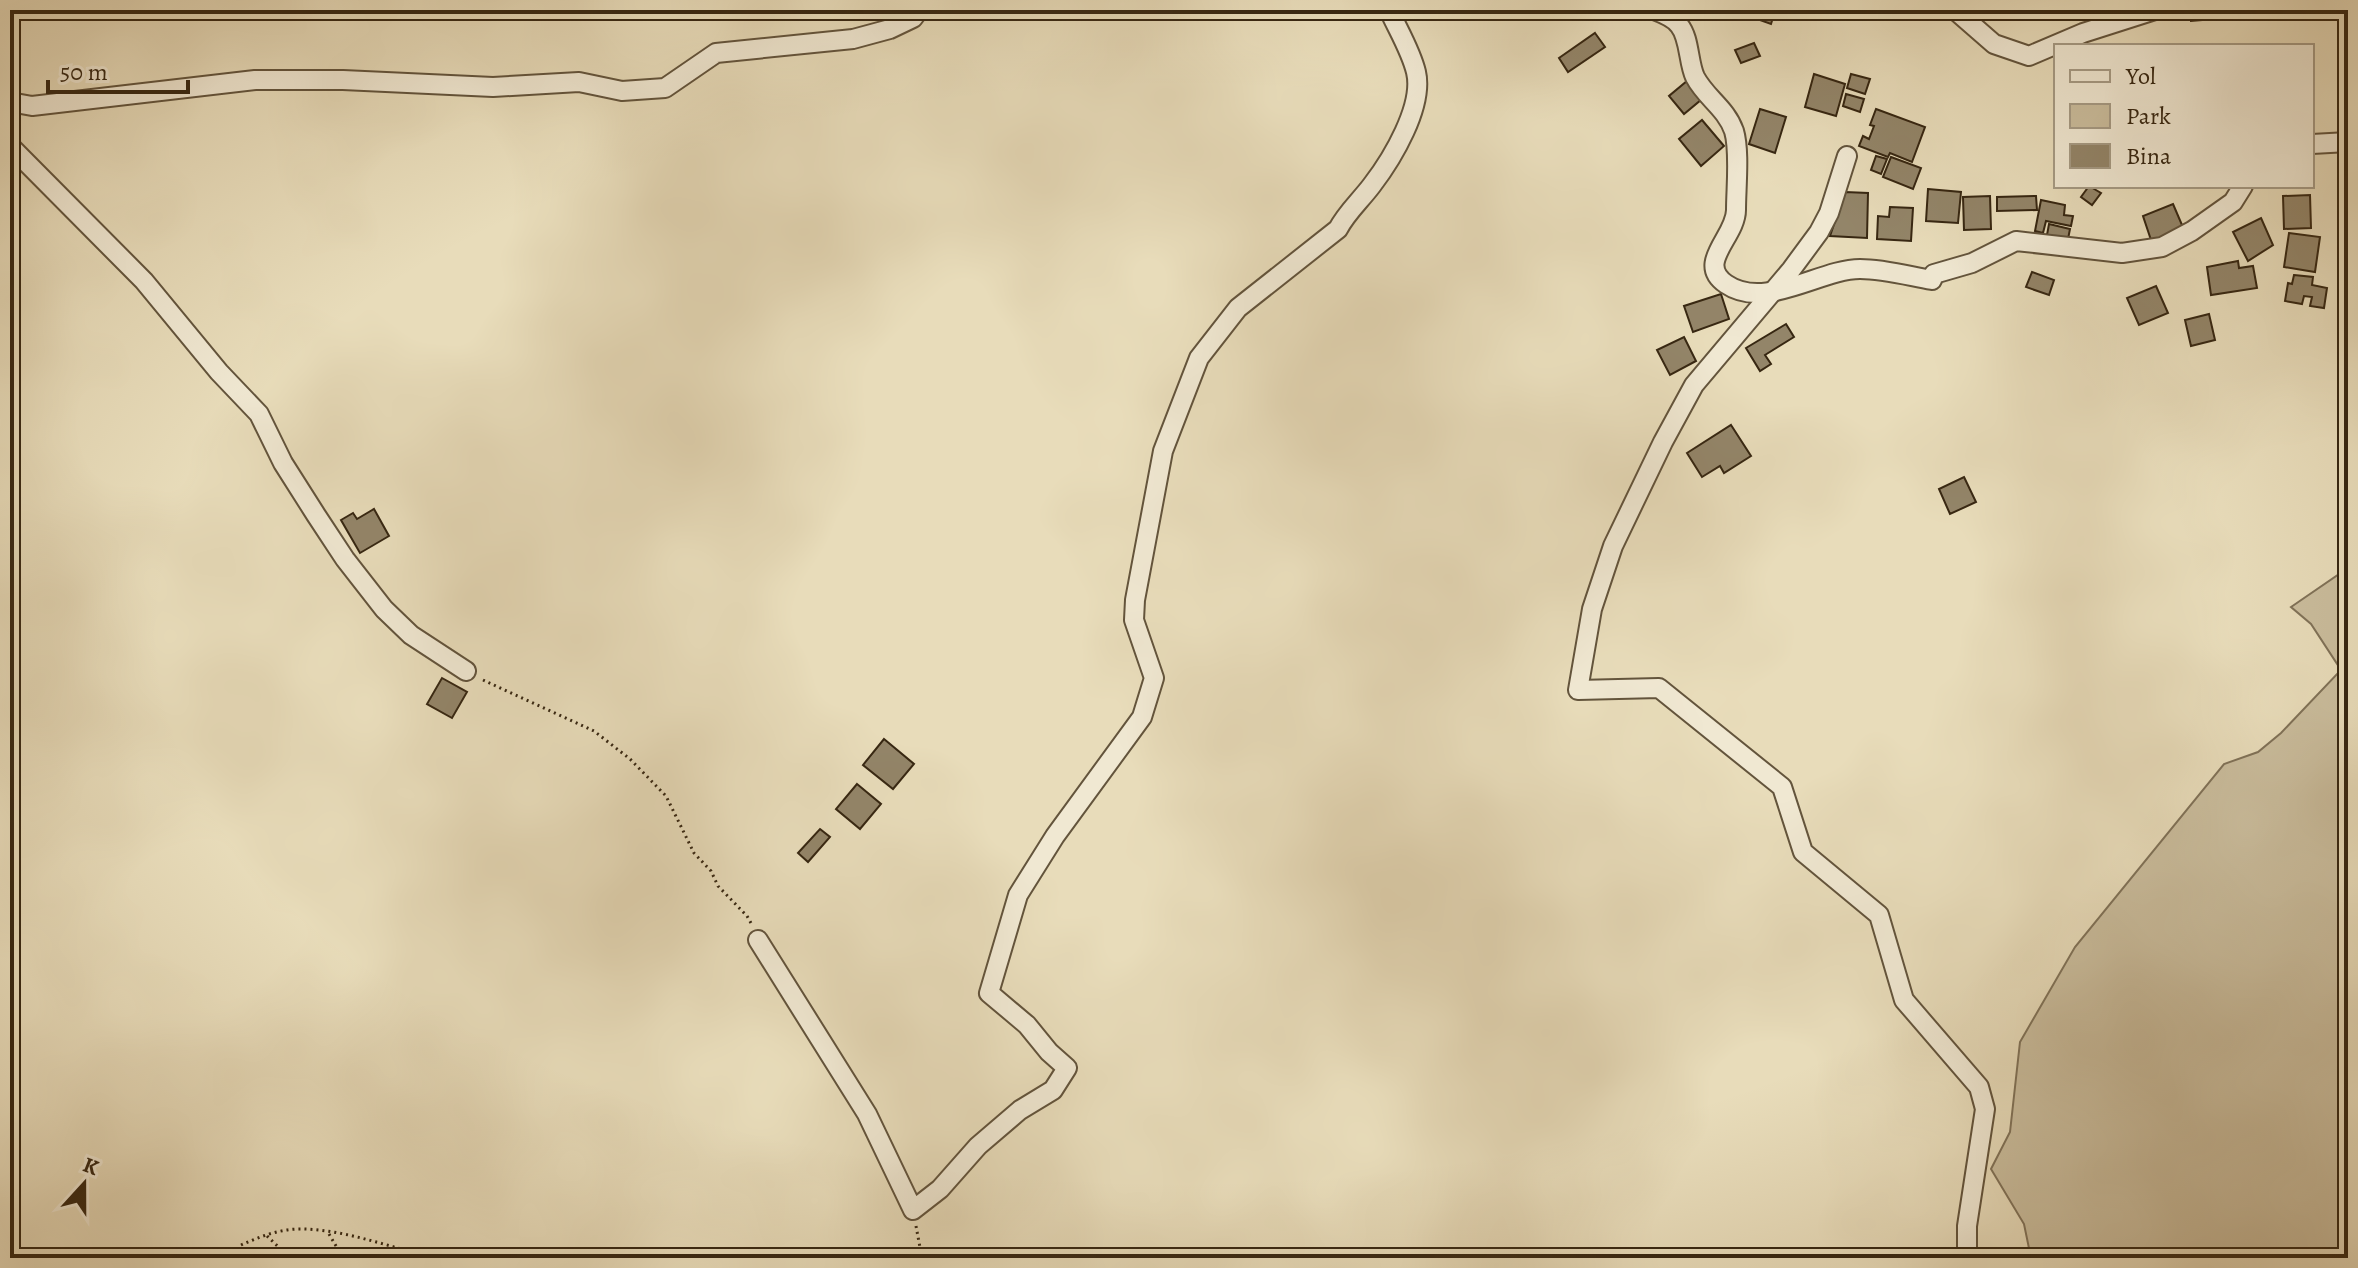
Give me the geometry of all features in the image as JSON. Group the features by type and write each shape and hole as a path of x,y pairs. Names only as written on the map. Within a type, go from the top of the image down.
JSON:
{"street":[{"path":"10,102 32,106 255,80 343,80 493,87 579,82 622,91 665,88 716,53 853,39 890,29 913,18 919,10"},
{"path":"758,940 867,1114 913,1210 940,1189 978,1146 1020,1110 1053,1090 1067,1068 1027,1025 989,993 1018,895 1055,836 1142,717 1154,678 1134,620 1135,600 1163,451 1199,358 1238,308 1338,229 1347,212 1372,185 1404,133 1418,95 1417,75 1389,10"},
{"path":"1654,10 1680,26 1696,78 1726,112 1735,134 1736,215 1732,232 1714,257 1714,270 1724,284 1738,290 1772,293 1860,269 1932,280 1934,274 1972,263 2016,241 2122,253 2162,247 2192,231 2233,202 2242,188"},
{"path":"1955,10 1994,44 2029,56 2054,45"},
{"path":"2057,44 2155,10"},
{"path":"2314,144 2348,142"},
{"path":"10,146 144,281 219,372 259,414 283,463 316,515 384,609 411,635 466,671"},
{"path":"1847,156 1829,213 1819,232 1694,385 1663,442 1613,546 1592,609 1578,690 1659,688 1782,787 1803,852 1879,915 1904,1000 1979,1087 1985,1109 1967,1226 1967,1258"}],"path":[{"path":"466,671 594,731 630,759 666,796 694,853 711,871 718,886 747,916 758,940"},
{"path":"913,1210 922,1258"},
{"path":"241,1245 265,1235 300,1229 384,1243 440,1258"},
{"path":"328,1233 343,1258"},
{"path":"265,1235 290,1258"},
{"path":"622,1258 640,1253 653,1258"}],"green space":[{"path":"2348,568 2348,1258 2031,1258 2024,1224 1991,1169 2010,1132 2020,1042 2075,947 2224,764 2258,752 2281,733 2341,670 2311,624 2291,607"}],"building":[{"path":"1745,10 1775,11 1771,24 1743,14"},
{"path":"2190,10 2213,10 2214,19 2191,21"},
{"path":"1595,33 1605,47 1568,72 1559,58"},
{"path":"1754,43 1760,56 1741,63 1735,50"},
{"path":"1814,74 1845,84 1836,116 1805,107"},
{"path":"1851,74 1870,79 1865,94 1847,88"},
{"path":"1687,81 1702,99 1684,114 1669,96"},
{"path":"1846,94 1864,99 1860,112 1843,106"},
{"path":"1760,109 1786,117 1775,153 1749,144"},
{"path":"1876,109 1925,127 1912,162 1859,146 1863,136 1869,139"},
{"path":"1702,120 1724,146 1701,166 1679,139"},
{"path":"1876,156 1887,159 1881,174 1871,170"},
{"path":"1891,157 1921,168 1913,189 1883,177"},
{"path":"2088,188 2101,193 2092,205 2081,197"},
{"path":"1928,189 1961,192 1958,223 1926,221"},
{"path":"1845,192 1868,193 1867,238 1830,236"},
{"path":"2310,195 2311,228 2284,229 2283,196"},
{"path":"1990,196 1991,229 1964,230 1963,197"},
{"path":"2036,196 2037,210 1997,211 1997,197"},
{"path":"2041,200 2065,205 2064,215 2073,216 2071,226 2046,221 2043,233 2035,231"},
{"path":"2173,204 2185,232 2153,246 2143,216"},
{"path":"1890,207 1913,208 1911,241 1877,239 1878,216 1889,217"},
{"path":"2261,218 2273,245 2248,261 2233,232"},
{"path":"2049,224 2070,229 2066,249 2033,242 2035,233 2047,235"},
{"path":"2289,233 2320,237 2315,272 2284,267"},
{"path":"2238,261 2239,268 2253,266 2257,288 2211,295 2207,267"},
{"path":"2032,272 2054,280 2049,295 2026,287"},
{"path":"2294,275 2313,277 2312,285 2327,288 2324,308 2310,306 2312,297 2304,296 2302,304 2285,301 2288,283 2292,284"},
{"path":"2156,286 2168,313 2139,325 2127,298"},
{"path":"1721,294 1729,319 1693,332 1684,306"},
{"path":"2209,314 2215,340 2191,346 2185,320"},
{"path":"1786,324 1794,337 1765,355 1771,364 1760,371 1746,348"},
{"path":"1684,337 1696,361 1670,375 1657,350"},
{"path":"1731,425 1751,456 1724,473 1720,466 1702,477 1687,453"},
{"path":"1964,477 1976,502 1950,514 1939,489"},
{"path":"374,509 389,536 360,553 341,520 353,513 357,519"},
{"path":"442,678 467,692 452,718 427,704"},
{"path":"884,739 914,764 893,789 863,765"},
{"path":"857,784 881,804 860,829 836,809"},
{"path":"820,829 830,837 808,862 798,853"}]}
